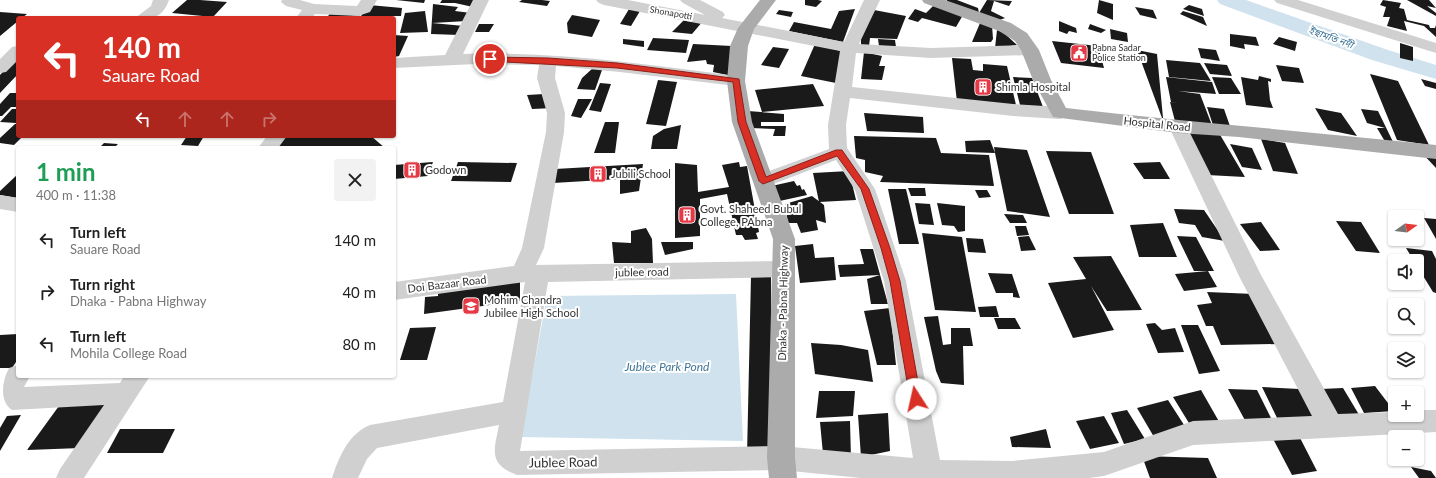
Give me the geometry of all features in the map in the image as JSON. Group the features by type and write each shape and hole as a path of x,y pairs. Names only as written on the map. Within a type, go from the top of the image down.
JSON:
{"main road":[{"name":"Dhaka - Pabna Highway","path":"768,0 742,26 736,81 742,122 784,239 782,468"},
{"path":"930,0 1005,27 1021,37 1030,50 1042,80 1060,113"},
{"name":"Hospital Road","path":"1060,113 1178,127 1239,131 1436,152"}],"street":[{"path":"146,16 158,8 161,0"},
{"path":"290,0 289,2 291,3 307,6 307,13 358,11 364,9 369,0"},
{"path":"451,61 481,0"},
{"name":"Shonapotti","path":"604,0 742,26"},
{"name":"Shonapotti","path":"688,0 742,26"},
{"path":"872,0 849,48 837,125 839,152 865,189 895,281 929,472"},
{"path":"1282,0 1436,48"},
{"path":"742,26 792,38 849,48 931,53 1030,50"},
{"path":"0,46 16,47"},
{"path":"0,68 16,53"},
{"path":"396,63 502,58 617,66 736,81"},
{"name":"Jublee Road","path":"548,61 546,78 556,113 555,132 547,167 533,248 520,275 514,411 508,449 510,458 517,463 1012,474 1104,464 1193,433 1330,425 1436,421"},
{"path":"842,92 1013,110 1060,113"},
{"path":"1178,127 1251,278 1330,425"},
{"path":"269,146 276,138"},
{"path":"763,181 839,152"},
{"path":"0,202 16,205"},
{"name":"jublee road","path":"520,275 784,269"},
{"name":"Doi Bazaar Road","path":"396,291 520,275"},
{"path":"16,378 8,394 12,399 132,384"},
{"path":"69,478 132,384"},
{"path":"344,478 350,463 363,442 370,437 514,411"}],"water":[{"name":"Jublee Park Pond","path":"736,294 743,441 521,437 547,296"}],"building":[{"path":"187,0 227,2 214,16 172,13"},
{"path":"396,0 425,0 424,3"},
{"path":"442,0 476,0 473,7 455,3 440,3"},
{"path":"522,0 550,1 547,6 519,2"},
{"path":"805,0 822,1 816,7 805,5"},
{"path":"947,0 957,0 978,8 979,13 987,0 1012,1 1009,6 994,1 991,11 1005,18 997,21 946,3"},
{"path":"1099,0 1113,4 1113,20 1097,13"},
{"path":"1383,0 1401,3 1399,8 1404,9 1407,20 1429,25 1430,28 1435,28 1436,25 1436,37 1424,26 1404,21 1407,31 1387,26 1390,17 1383,17 1386,7 1380,5"},
{"path":"1407,0 1429,0 1436,8 1427,6 1436,13 1436,16"},
{"path":"433,4 458,7 455,11 471,13 467,21 432,23 464,26 459,35 431,34"},
{"path":"369,5 402,8 401,16 361,16"},
{"path":"1189,5 1202,9 1204,16 1183,9"},
{"path":"933,6 963,15 956,27 922,18 918,22 908,19 915,9 926,13"},
{"path":"1135,7 1153,10 1157,19 1140,15"},
{"path":"629,9 640,11 631,26 620,24"},
{"path":"855,9 843,42 789,31 794,22 831,29 839,11"},
{"path":"779,10 793,12 791,17 776,14"},
{"path":"874,10 906,16 897,39 870,38 869,46 861,46 861,37"},
{"path":"425,11 428,32 400,33 405,13"},
{"path":"1183,11 1203,17 1207,26 1180,14"},
{"path":"0,12 27,14 24,16 16,16 16,23 0,36"},
{"path":"330,13 361,16 328,16"},
{"path":"572,15 600,20 592,37 568,33 567,23"},
{"path":"685,19 703,21 692,34 672,32"},
{"path":"1059,21 1076,28 1077,33 1069,31 1067,34 1059,31"},
{"path":"980,23 992,25 993,39 991,42 972,42"},
{"path":"479,24 494,24 489,32 475,32"},
{"path":"1090,24 1106,30 1101,33 1088,29"},
{"path":"1110,29 1127,33 1128,42 1111,39"},
{"path":"997,30 1004,33 1017,45 995,48"},
{"path":"1230,34 1256,37 1259,46 1244,44 1245,49 1230,46"},
{"path":"396,35 408,36 399,56 396,57"},
{"path":"1279,37 1297,42 1295,51 1273,44"},
{"path":"653,38 689,40 686,53 647,50"},
{"path":"623,39 644,41 644,47 623,44"},
{"path":"878,39 895,40 896,47 879,46"},
{"path":"1052,41 1098,46 1104,68 1061,63"},
{"path":"1400,43 1413,47 1413,61 1400,58"},
{"path":"693,44 732,46 732,76 713,72 714,65 707,64 706,60 687,62"},
{"path":"815,44 841,51 836,83 801,76"},
{"path":"773,47 789,49 779,68 761,65"},
{"path":"1198,48 1216,50 1220,61 1201,58"},
{"path":"1137,50 1157,54 1163,118 1162,118"},
{"path":"864,52 882,56 879,66 885,66 882,80 861,79"},
{"path":"16,58 16,76 0,93 0,75"},
{"name":"Shimla Hospital","path":"952,58 971,59 973,70 983,71 983,64 1007,66 1016,105 957,102"},
{"path":"1166,60 1200,63 1211,81 1169,77"},
{"path":"1204,63 1227,65 1232,76 1210,74"},
{"path":"1276,65 1299,68 1304,83 1282,81"},
{"path":"593,68 602,70 595,90 577,89 582,78"},
{"path":"1370,74 1398,81 1429,145 1397,140"},
{"path":"1259,76 1271,79 1271,82 1268,81 1270,100 1273,108 1246,105 1241,77 1258,80"},
{"path":"1013,77 1032,78 1043,107 1020,105"},
{"path":"1166,77 1212,82 1216,94 1178,91 1200,94 1213,128 1176,125 1170,102 1179,103 1171,102"},
{"path":"1212,77 1231,78 1241,94 1219,94"},
{"path":"1421,79 1436,83 1436,89 1425,86"},
{"path":"658,80 677,82 666,126 646,124"},
{"path":"600,83 611,84 601,112 589,110"},
{"path":"813,84 824,106 762,112 755,90"},
{"path":"10,93 16,93 16,107 11,107 2,116 0,116 0,104"},
{"path":"544,94 554,108 532,109 527,95"},
{"path":"578,99 592,99 581,118 571,116"},
{"path":"1207,107 1224,109 1231,129 1214,128"},
{"path":"1315,108 1341,113 1357,136 1328,130"},
{"path":"12,109 16,109 16,123 0,122"},
{"path":"1361,109 1378,111 1395,146 1387,145 1377,128 1385,128 1367,123"},
{"path":"748,111 784,114 784,122 761,122 761,126 786,126 785,136 773,136 775,129 750,128"},
{"path":"864,113 923,117 924,133 867,131"},
{"path":"605,122 619,122 615,153 594,153"},
{"path":"16,124 16,138 21,138 14,145 0,143 0,138"},
{"path":"681,125 677,149 651,149 653,136 664,129"},
{"path":"1188,131 1219,133 1245,177 1207,175"},
{"path":"854,136 936,138 941,153 989,155 994,186 880,182 883,176 865,172 865,160 856,158"},
{"path":"186,138 203,138 198,146 181,145"},
{"path":"281,138 373,138 383,146 274,146"},
{"path":"1261,139 1285,143 1298,174 1273,171"},
{"path":"990,140 995,153 966,152 965,141"},
{"path":"104,143 118,144 116,146 101,146"},
{"path":"1230,144 1252,148 1262,170 1242,167"},
{"path":"994,147 1027,150 1050,217 1007,211"},
{"path":"1046,151 1091,152 1114,214 1069,214"},
{"path":"1421,152 1436,154 1436,168"},
{"name":"Godown","path":"433,162 428,176 396,179 396,165"},
{"path":"458,162 517,163 511,182 451,181"},
{"name":"Govt. Shaheed Bubul College, PAbna","path":"739,162 740,167 747,166 759,232 756,233 758,239 745,240 742,235 736,235 727,194 700,199 700,236 675,238 675,163 697,165 698,192 729,187 722,165"},
{"path":"1160,162 1170,179 1144,179 1133,163"},
{"name":"Jubili School","path":"643,164 639,191 620,194 620,179 553,183 555,169"},
{"path":"849,171 856,200 819,202 813,173"},
{"path":"16,176 16,198 0,195 0,191"},
{"path":"794,181 797,186 800,185 802,190 804,189 807,195 775,202 767,187"},
{"path":"908,188 925,188 926,196 911,196"},
{"path":"888,189 906,189 919,244 899,244"},
{"path":"975,190 987,190 991,197 979,198"},
{"path":"812,196 824,205 826,223 816,220 818,230 801,233 797,223 788,223 785,204"},
{"path":"915,203 930,204 934,225 919,224"},
{"path":"937,203 965,206 965,231 958,232 954,226 942,225"},
{"path":"1174,209 1204,210 1225,241 1202,237 1195,225 1179,223"},
{"path":"1004,214 1023,215 1027,223 1010,223"},
{"path":"1424,218 1436,219 1436,239"},
{"path":"1336,221 1361,222 1380,253 1356,251"},
{"path":"1261,222 1280,250 1260,251 1240,224"},
{"path":"1163,223 1177,257 1139,257 1130,225"},
{"path":"1015,226 1026,226 1029,235 1017,236"},
{"path":"646,228 652,239 653,263 614,263 612,242 631,243 631,231"},
{"path":"922,233 962,237 976,312 935,310"},
{"path":"1029,236 1036,250 1021,251 1018,237"},
{"path":"1177,236 1196,237 1214,271 1194,271"},
{"path":"966,238 983,239 986,253 968,252"},
{"path":"661,242 693,242 693,249 665,255"},
{"path":"813,244 815,258 834,257 836,280 800,283 795,246"},
{"path":"1406,248 1432,251 1436,259 1436,293 1433,292 1424,277 1424,254 1410,254"},
{"path":"860,249 873,249 888,304 871,304 867,279 880,275 840,277 838,265 864,264"},
{"path":"1111,256 1142,310 1107,311 1091,286 1114,330 1073,338 1048,283 1086,279 1073,257"},
{"path":"1208,271 1217,287 1184,291 1175,274"},
{"path":"988,273 1012,274 1020,298 1013,297 1013,293 996,293"},
{"path":"751,276 771,277 772,456 747,455"},
{"path":"520,282 520,301 424,314 425,297 438,296 438,288"},
{"path":"1207,292 1254,294 1279,344 1221,345 1213,326 1206,326 1197,305 1212,303"},
{"path":"996,306 999,317 980,317 978,307"},
{"path":"890,308 896,365 877,365 864,311"},
{"path":"938,316 943,345 951,344 951,328 970,328 973,346 963,346 964,385 941,383 936,371 924,317"},
{"path":"994,318 1015,318 1021,329 998,329"},
{"path":"1155,323 1162,330 1175,328 1184,352 1158,353 1146,324"},
{"path":"1181,325 1198,325 1220,371 1199,374"},
{"path":"436,327 427,360 400,360 410,328"},
{"path":"16,334 16,362 12,368 0,368 0,335"},
{"path":"811,343 841,345 868,350 873,382 815,374"},
{"path":"1375,386 1388,403 1388,411 1364,413 1351,388"},
{"path":"1262,387 1299,389 1315,421 1279,422"},
{"path":"1343,388 1361,418 1337,417 1321,389"},
{"path":"1228,389 1257,390 1273,422 1247,424"},
{"path":"1201,390 1221,425 1192,428 1173,397"},
{"path":"819,391 855,391 853,416 816,418"},
{"path":"64,399 111,399 81,448 27,450"},
{"path":"1168,400 1186,428 1154,437 1137,408"},
{"path":"1127,410 1145,439 1124,444 1111,413"},
{"path":"888,413 890,451 861,457 858,415"},
{"path":"21,415 0,451 0,428 7,416"},
{"path":"1104,416 1119,443 1090,449 1076,421"},
{"path":"850,421 851,459 823,454 820,422"},
{"path":"120,429 175,429 163,453 107,453"},
{"path":"1046,429 1051,448 1012,447 1010,437"},
{"path":"1298,434 1317,471 1292,475 1271,435"},
{"path":"1142,456 1208,458 1217,478 1150,478"},
{"path":"1411,467 1431,471 1436,478 1419,478"}],"waterway":[{"name":"ইছামতি নদী","path":"1227,0 1380,55 1436,72"}],"place":[{"name":"Pabna Sadar Police Station","path":"1079,53"},
{"name":"Shimla Hospital","path":"983,87"},
{"name":"Godown","path":"412,170"},
{"name":"Jubili School","path":"598,174"},
{"name":"Govt. Shaheed Bubul College, PAbna","path":"687,215"},
{"name":"Mohim Chandra Jubilee High School","path":"471,306"}],"route":[{"path":"490,59 502,58 617,66 736,81 742,122 763,181 806,166 839,152 856,174 865,189 885,248 895,281 916,399"}]}
